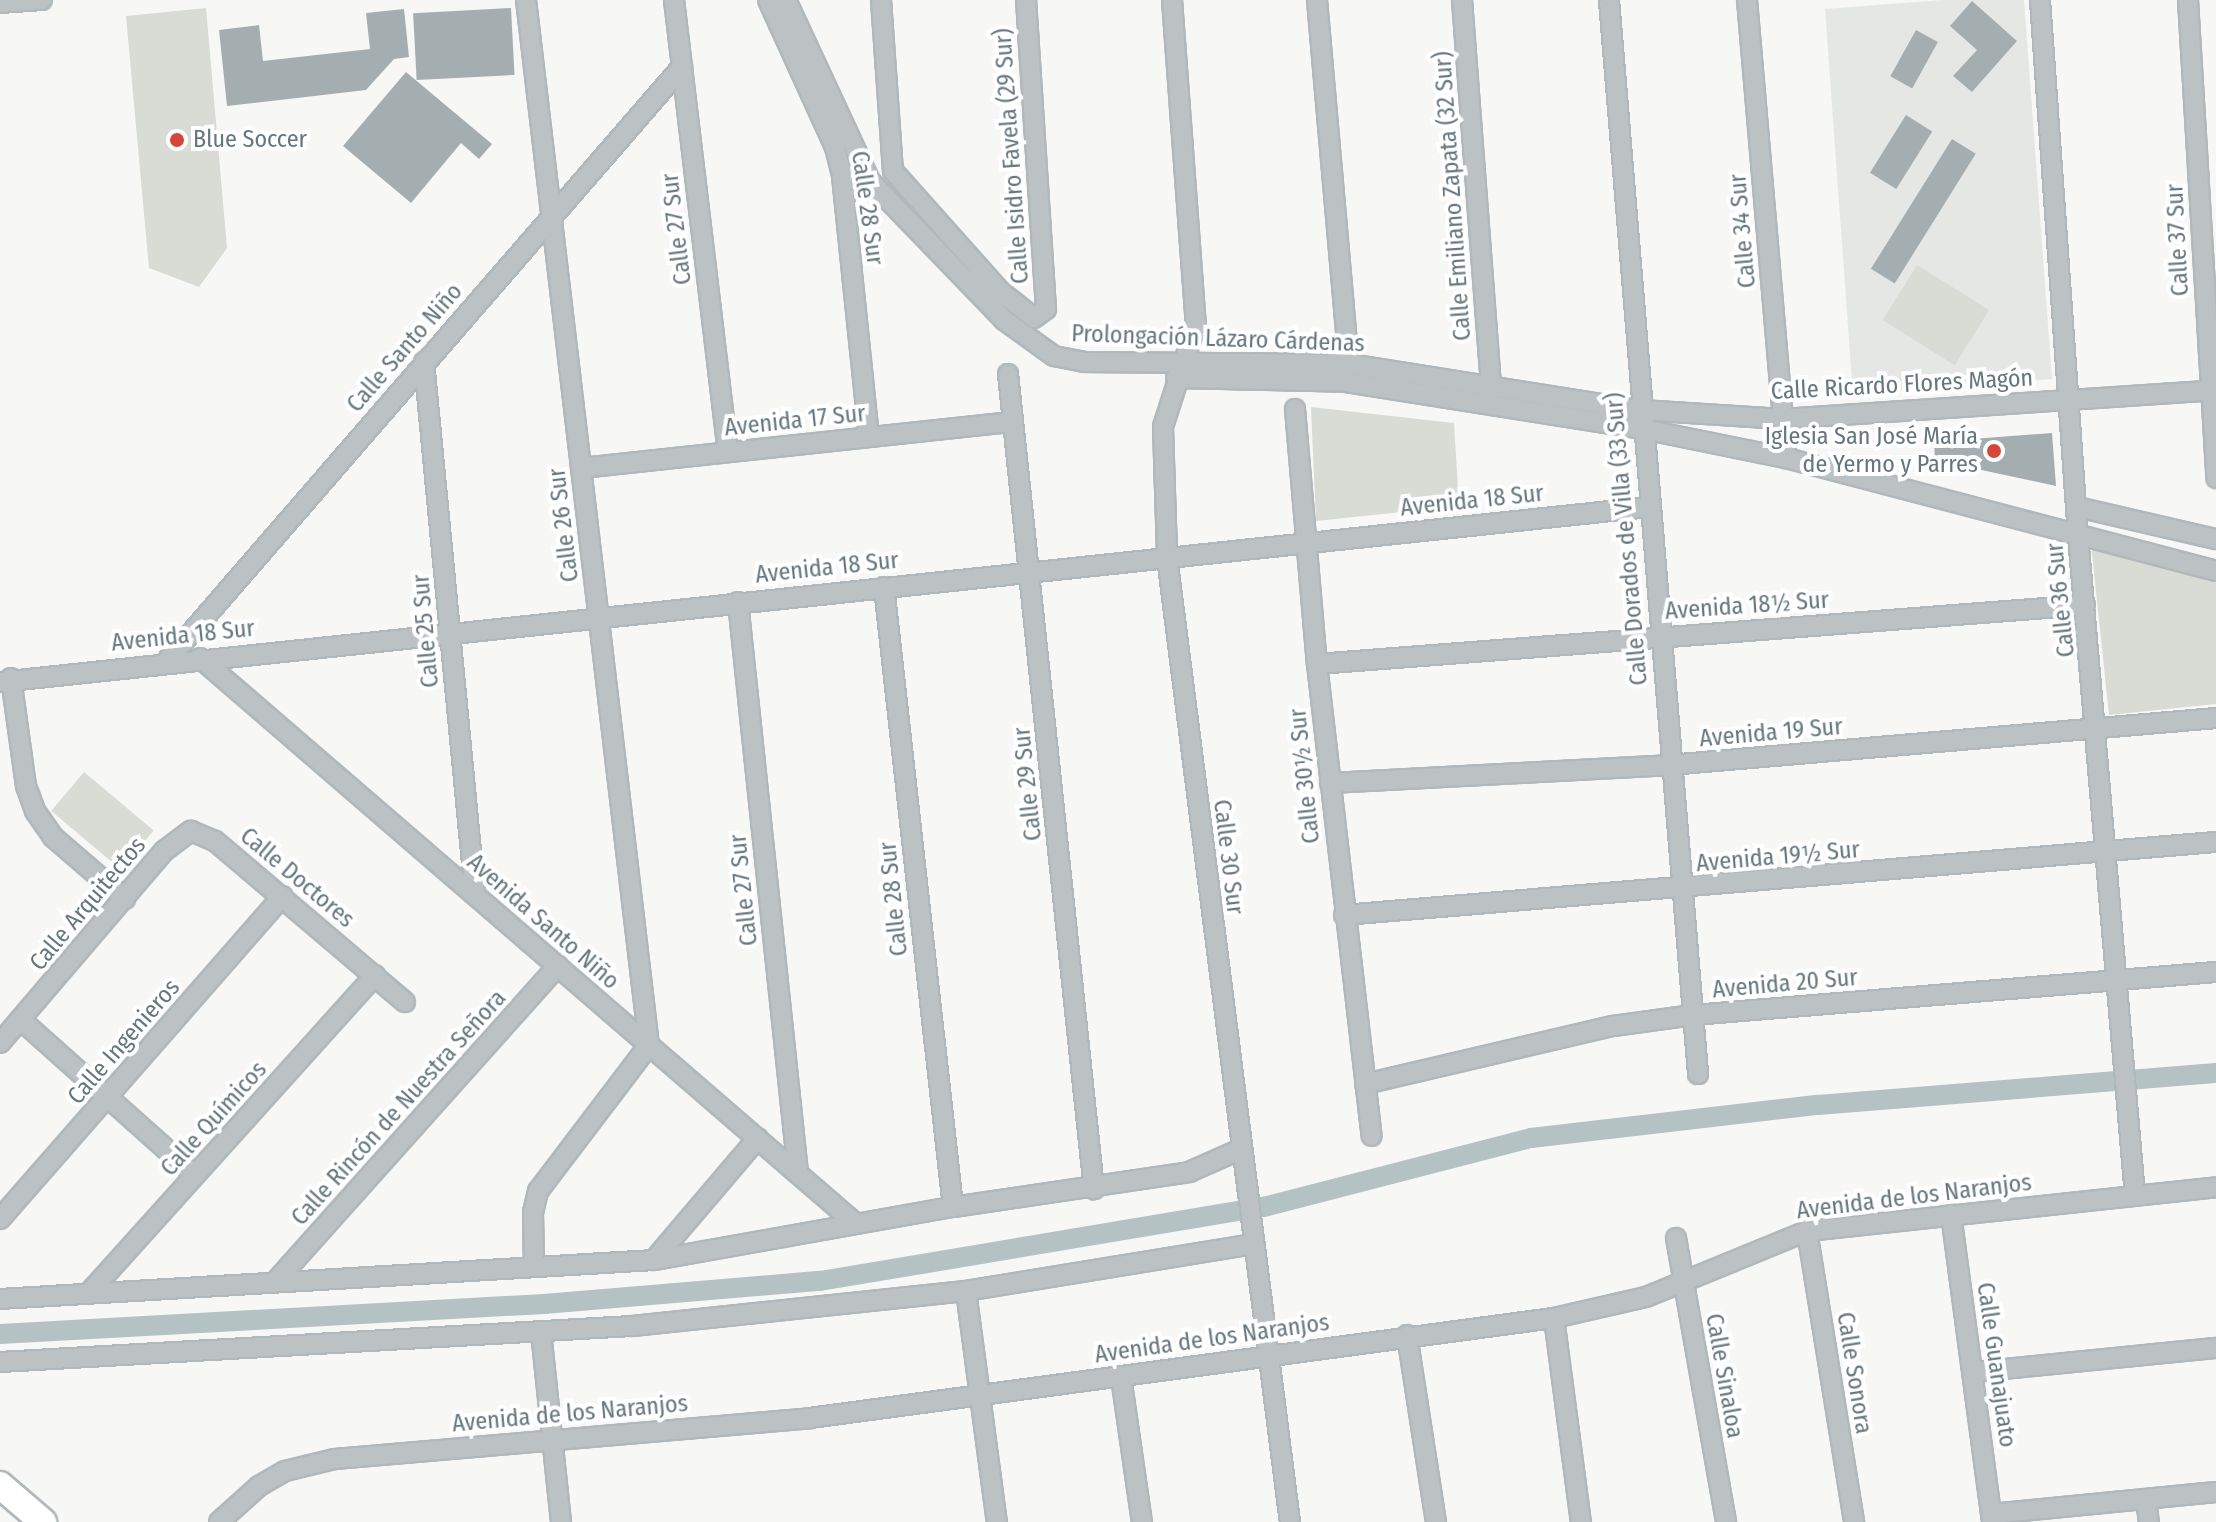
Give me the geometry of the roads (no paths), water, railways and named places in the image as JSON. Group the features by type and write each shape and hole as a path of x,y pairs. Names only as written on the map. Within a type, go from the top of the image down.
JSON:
{"main road":[{"path":"0,1485 43,1522"}],"street":[{"path":"0,3 42,0"},
{"name":"Calle 26 Sur","path":"526,0 649,1045"},
{"name":"Calle 27 Sur","path":"674,0 728,452"},
{"name":"Calle 28 Sur","path":"768,0 835,147 842,176 869,437"},
{"name":"Prolongación Lázaro Cárdenas","path":"786,0 870,181 1004,320 1054,356 1179,371 1346,382 1643,429"},
{"name":"Calle Isidro Favela (29 Sur)","path":"881,0 888,153 902,186 1000,291 1026,315 1040,317 1046,309 1026,0"},
{"name":"Calle 30 Sur","path":"1172,0 1196,324 1163,427 1167,557 1266,1357 1290,1522"},
{"path":"1317,0 1349,364"},
{"name":"Calle Emiliano Zapata (32 Sur)","path":"1462,0 1491,389"},
{"name":"Calle Dorados de Villa (33 Sur)","path":"1609,0 1669,765 1698,1074"},
{"name":"Calle 34 Sur","path":"1747,0 1786,458"},
{"name":"Calle 36 Sur","path":"2040,0 2078,536 2098,731 2135,1195"},
{"name":"Calle 37 Sur","path":"2188,0 2214,390 2216,478"},
{"name":"Calle Santo Niño","path":"166,662 551,214 682,67"},
{"name":"Calle 25 Sur","path":"424,362 475,894"},
{"name":"Prolongación Lázaro Cárdenas","path":"1179,371 1349,364 1491,389 1641,410"},
{"name":"Calle 29 Sur","path":"1008,374 1094,1189"},
{"name":"Calle Ricardo Flores Magón","path":"1641,410 1783,419 2214,390"},
{"name":"Calle 30½ Sur","path":"1295,409 1317,664 1372,1136"},
{"name":"Avenida 17 Sur","path":"581,468 1013,422"},
{"path":"1643,429 1786,458 2216,571"},
{"name":"Avenida 18 Sur","path":"6,680 1649,507"},
{"path":"2077,507 2216,539"},
{"name":"Calle 28 Sur","path":"884,587 953,1207"},
{"name":"Calle 27 Sur","path":"738,602 798,1173"},
{"name":"Avenida 18½ Sur","path":"1317,664 2085,605"},
{"name":"Avenida Santo Niño","path":"200,658 855,1223"},
{"path":"6,680 26,786 35,811 53,837 125,899"},
{"name":"Avenida 19 Sur","path":"1330,783 1669,765 2098,731 2216,718"},
{"name":"Calle Arquitectos","path":"0,1043 183,833"},
{"name":"Calle Doctores","path":"183,833 207,835 405,1002"},
{"name":"Avenida 19½ Sur","path":"1344,915 1680,891 2216,842"},
{"name":"Calle Ingenieros","path":"0,1219 283,896"},
{"name":"Calle Rincón de Nuestra Señora","path":"276,1281 558,966"},
{"name":"Avenida 20 Sur","path":"1365,1084 1613,1026 1693,1015 2216,972"},
{"name":"Calle Químicos","path":"88,1294 375,975"},
{"path":"21,1020 195,1175"},
{"path":"534,1267 533,1212 538,1191 649,1045"},
{"path":"654,1260 758,1138"},
{"path":"0,1299 654,1260 855,1223 1094,1189 1189,1172 1241,1149"},
{"name":"Avenida de los Naranjos","path":"219,1522 259,1486 308,1464 810,1418 1407,1335 1554,1318 1646,1297 1807,1231 2216,1187"},
{"name":"Calle Guanajuato","path":"1951,1214 1992,1518"},
{"name":"Calle Sonora","path":"1807,1231 1854,1522"},
{"path":"0,1362 541,1332 966,1291 1252,1235"},
{"name":"Calle Sinaloa","path":"1676,1238 1726,1522"},
{"path":"966,1291 997,1522"},
{"path":"1554,1318 1581,1522"},
{"path":"541,1332 549,1440 561,1522"},
{"path":"1407,1335 1436,1522"},
{"path":"1974,1372 2216,1348"},
{"path":"1121,1377 1142,1522"},
{"path":"1992,1518 2216,1492"},
{"path":"2146,1499 2149,1522"}],"waterway":[{"path":"0,1334 544,1304 820,1281 1264,1207 1531,1138 1818,1105 2216,1073"}],"place":[{"name":"Blue Soccer","path":"177,140"},
{"name":"Iglesia San José María de Yermo y Parres","path":"1994,451"}]}
